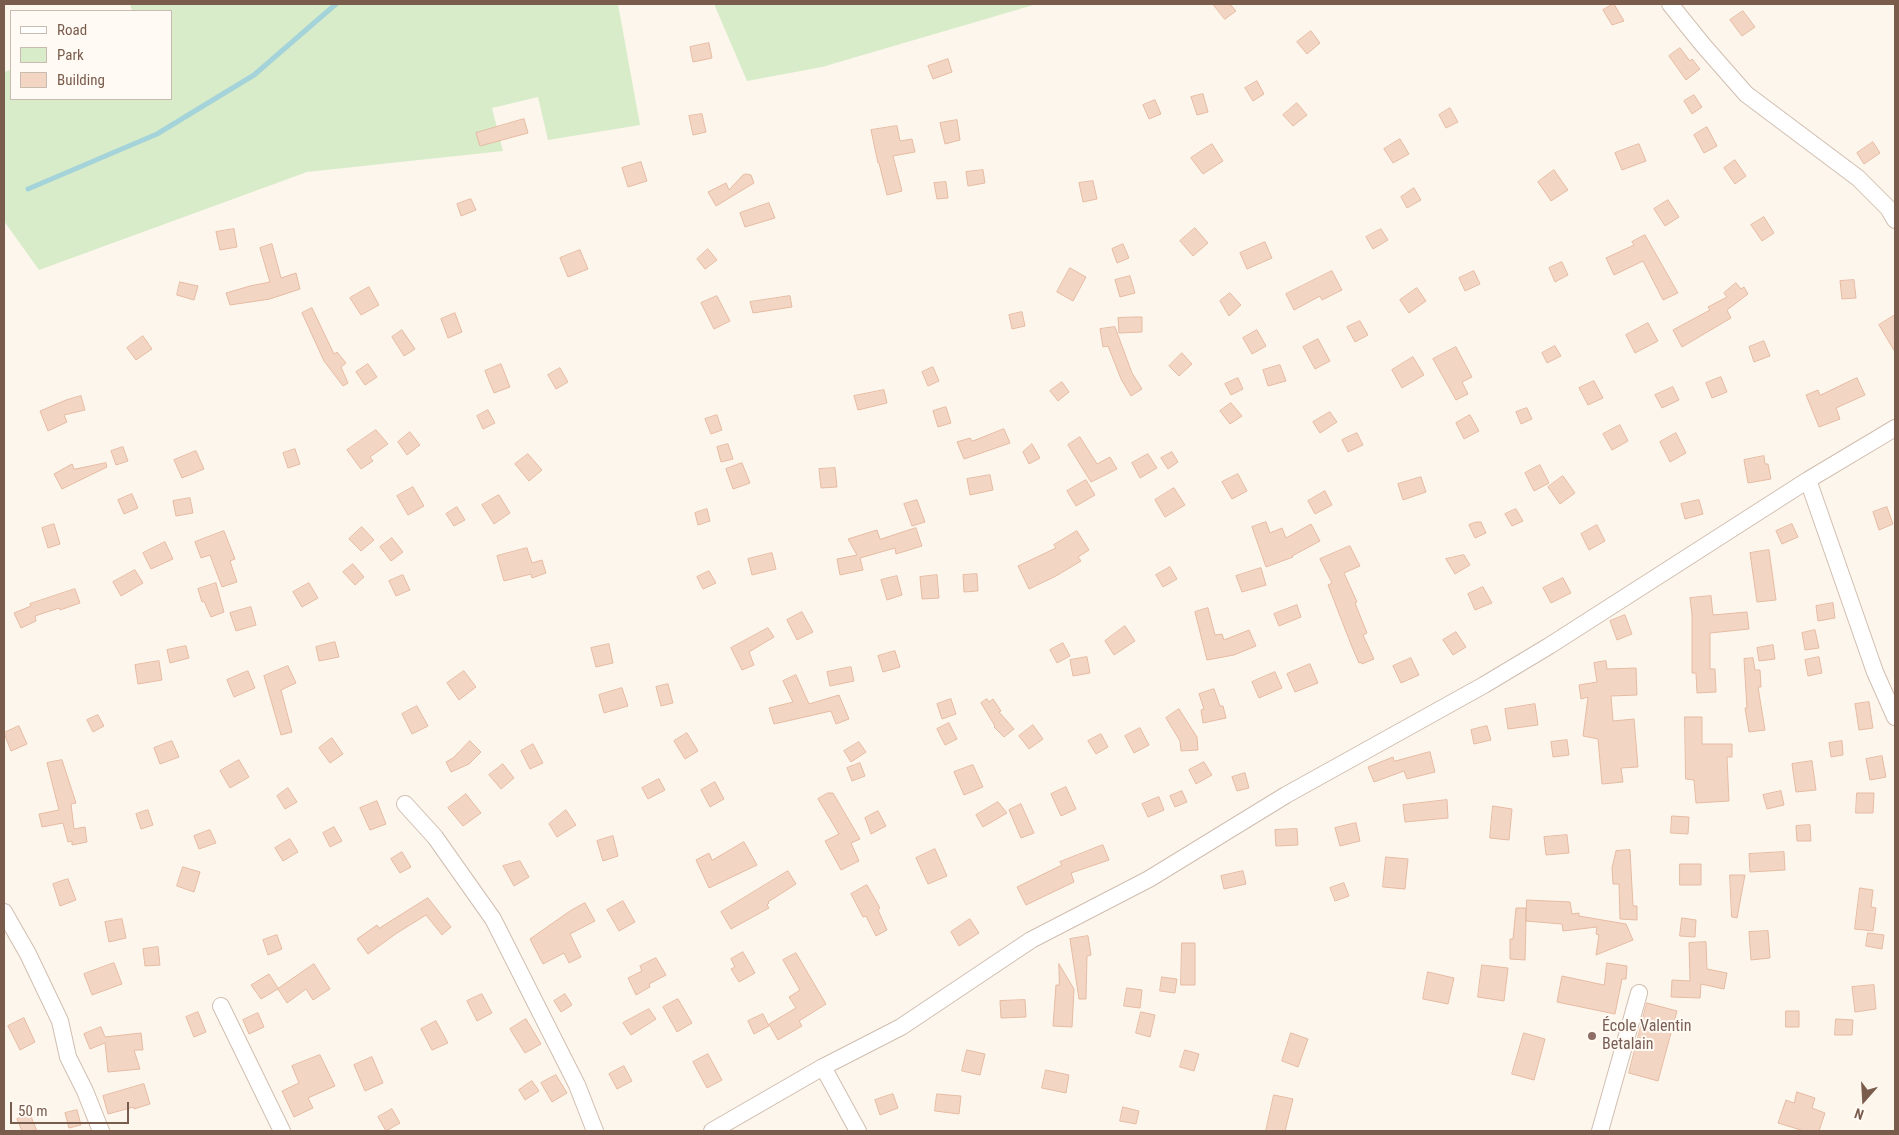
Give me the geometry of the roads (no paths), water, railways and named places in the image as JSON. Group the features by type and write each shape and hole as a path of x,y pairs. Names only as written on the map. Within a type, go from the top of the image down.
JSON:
{"street":[{"path":"1670,4 1702,45 1746,94 1858,178 1888,208 1895,220"},
{"path":"712,1131 823,1067 901,1027 1031,940 1149,879 1286,795 1549,646 1808,480 1895,428"},
{"path":"1808,480 1875,672 1895,717"},
{"path":"405,804 435,837 493,919 577,1086 595,1131"},
{"path":"4,912 28,954 60,1021 68,1057 102,1131"},
{"path":"1600,1131 1639,993"},
{"path":"221,1006 282,1131"},
{"path":"823,1067 858,1131"}],"waterway":[{"path":"28,189 157,134 254,75 336,4"}],"place":[{"name":"École Valentin Betalain","path":"1592,1036"}]}
